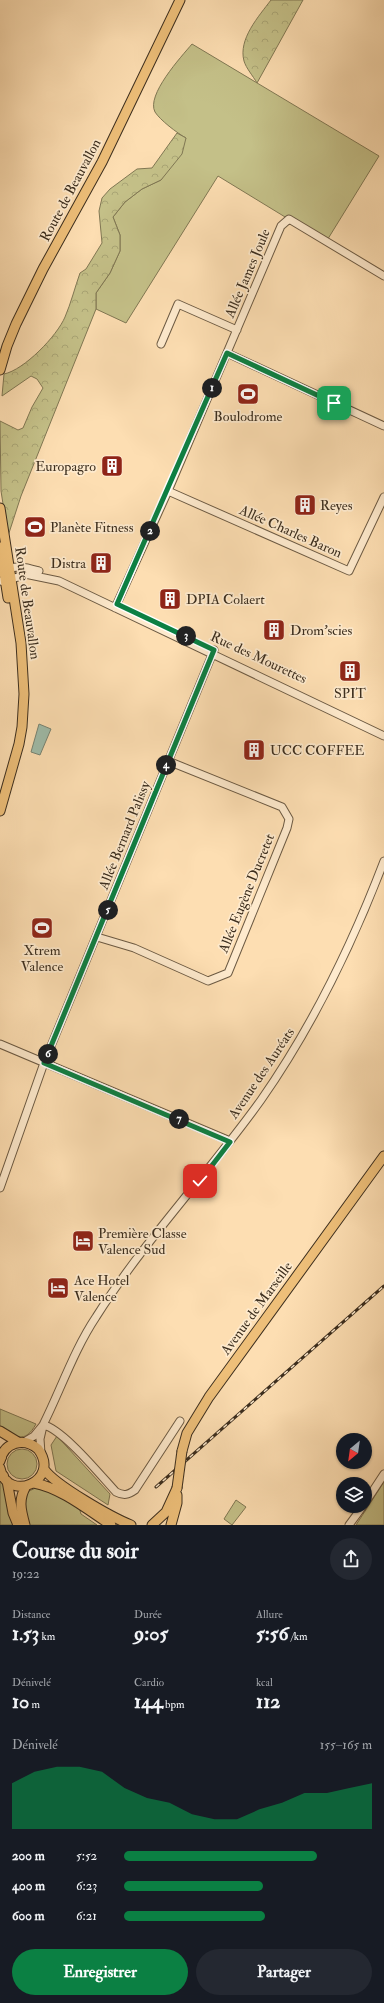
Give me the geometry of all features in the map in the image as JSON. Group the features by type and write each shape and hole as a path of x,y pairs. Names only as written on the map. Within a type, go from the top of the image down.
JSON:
{"main road":[{"name":"Route de Beauvallon","path":"0,370 7,346 16,324 102,162 180,0"},
{"name":"Route de Beauvallon","path":"0,508 4,571"},
{"name":"Route de Beauvallon","path":"0,547 24,677 22,727 0,811"},
{"name":"Avenue de Marseille","path":"171,1525 177,1503 177,1488 182,1451 187,1433 209,1397 384,1156"},
{"path":"0,1431 21,1442 34,1446 41,1453 44,1469 59,1483 130,1525"},
{"path":"1,1454 21,1442"},
{"path":"26,1525 20,1506 22,1493 30,1484 38,1479 44,1469"},
{"path":"3,1475 13,1485 30,1484 47,1486 111,1525"},
{"path":"3,1475 18,1525"},
{"name":"Avenue de Marseille","path":"153,1525 166,1512 177,1488"},
{"path":"144,1525 153,1525"}],"street":[{"name":"Allée James Joule","path":"116,606 168,491 281,226 289,220 384,276"},
{"path":"161,344 178,304 237,330"},
{"path":"227,353 384,426"},
{"name":"Allée Charles Baron","path":"168,491 349,571 384,496"},
{"name":"Rue des Mourettes","path":"4,571 24,568 60,577 116,606 384,731"},
{"name":"Rue des Mourettes","path":"6,581 25,574 50,578 116,606"},
{"name":"Rue des Mourettes","path":"213,652 384,736"},
{"name":"Allée Bernard Palissy","path":"0,1188 44,1063 213,652"},
{"name":"Allée Eugène Ducretet","path":"97,937 134,948 208,981 228,973 278,850 289,819 282,807 168,761"},
{"name":"Avenue des Auréats","path":"41,1453 40,1439 43,1425 89,1328 129,1269 230,1142 277,1076 307,1027 354,936 367,907 384,861"},
{"path":"0,1044 230,1142"},
{"path":"43,1425 49,1426 64,1438 116,1492 123,1495 135,1490 180,1421"},
{"name":"Avenue des Auréats","path":"21,1442 34,1436 43,1425"},
{"path":"372,1492 384,1474"},
{"path":"349,1525 358,1513"}],"green space":[{"path":"271,0 303,0 257,83 244,61 244,44 251,28"},
{"path":"192,44 379,156 326,242 218,176 126,323 96,309 96,293 110,273 120,251 120,235 113,217 125,202 142,189 161,180 186,138 161,119 155,112 154,105 155,96 166,76"},
{"path":"177,133 186,138 182,154 161,180 142,189 125,202 113,217 120,235 120,251 110,273 96,293 96,309 21,496 8,536 1,491 0,421 18,430 23,428 32,407 43,388 37,379 31,376 2,396 4,374 21,366 30,359 39,351 61,325 80,273 86,269 102,243 99,211 102,198 110,189 137,169 152,168"},
{"path":"0,1409 36,1424 24,1437 10,1434 0,1427"},
{"path":"57,1436 110,1494 108,1505 56,1471 51,1445"},
{"path":"22,1449 28,1450 36,1458 36,1470 28,1478 22,1479 16,1478 8,1470 7,1464 8,1458 16,1450"},
{"path":"0,1480 5,1486 15,1525 0,1525"},
{"path":"384,1482 384,1525 356,1525 364,1513 372,1513 372,1500"},
{"path":"40,1486 79,1507 81,1514 97,1525 28,1525 24,1506 27,1492"},
{"path":"236,1500 246,1507 232,1525 224,1519"}],"shaded area":[{"path":"39,724 51,729 40,755 31,752"}],"railway":[{"path":"156,1487 384,1286"}],"place":[{"name":"Boulodrome","path":"248,394"},
{"name":"Europagro","path":"112,466"},
{"name":"Reyes","path":"305,505"},
{"name":"Planète Fitness","path":"35,527"},
{"name":"Distra","path":"101,563"},
{"name":"DPIA Colaert","path":"170,599"},
{"name":"Drom'scies","path":"274,630"},
{"name":"SPIT","path":"350,671"},
{"name":"UCC COFFEE","path":"254,750"},
{"name":"Xtrem Valence","path":"42,928"},
{"name":"Première Classe Valence Sud","path":"83,1241"},
{"name":"Ace Hotel Valence","path":"58,1288"}],"route":[{"path":"200,1181 230,1142 44,1063 214,650 117,604 168,491 227,353 334,403"}]}
